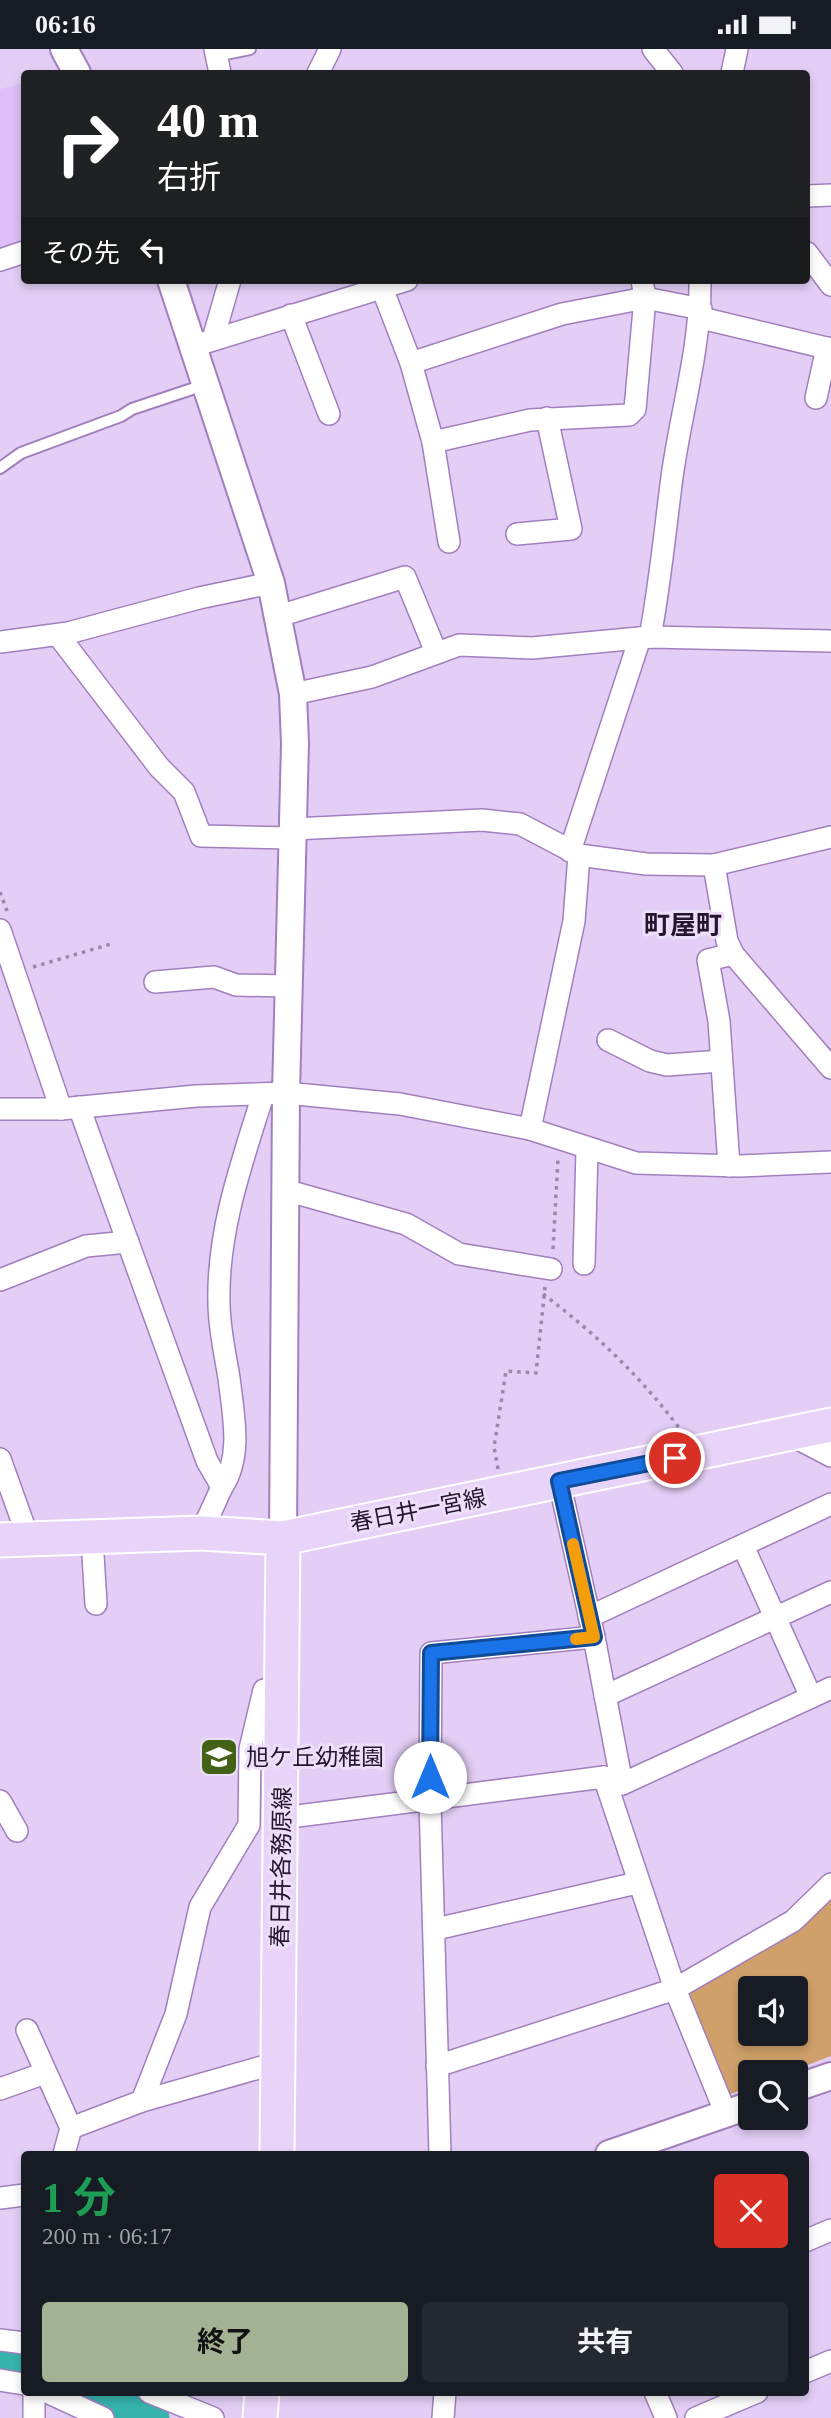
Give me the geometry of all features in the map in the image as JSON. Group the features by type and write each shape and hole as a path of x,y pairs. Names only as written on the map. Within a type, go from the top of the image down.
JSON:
{"main road":[{"name":"春日井一宮線","path":"15,1540 201,1534 283,1538 831,1425"},
{"name":"春日井各務原線","path":"277,2151 283,1538"},
{"path":"260,2418 262,2396"}],"street":[{"path":"64,49 75,70"},
{"path":"320,70 330,49"},
{"path":"653,49 670,70"},
{"path":"733,70 737,49"},
{"path":"810,195 831,195"},
{"path":"0,260 21,253"},
{"path":"810,257 831,285"},
{"path":"173,284 203,342 207,384 271,583 293,694 289,986 274,1094 285,1190 283,1538"},
{"path":"203,342 228,284"},
{"path":"203,342 394,284"},
{"path":"530,1129 574,921 575,853 645,638 664,564 672,476 701,314 700,284"},
{"path":"382,288 411,363 433,442 449,541"},
{"path":"411,363 643,289 701,314 829,348 816,398"},
{"path":"433,442 547,418 629,415 635,409 643,289"},
{"path":"291,315 329,414"},
{"path":"517,534 571,529 547,418"},
{"path":"279,616 405,577 436,652"},
{"path":"0,642 58,635 199,598 271,583"},
{"path":"58,635 159,767 184,792 201,836 293,834 482,820 520,824 575,853 646,863 714,865 831,837"},
{"path":"293,694 372,677 459,645 532,648 645,638 831,641"},
{"path":"714,865 727,941 733,954 831,1068"},
{"path":"0,929 70,1108 128,1243 207,1461 222,1487"},
{"path":"729,1166 719,1021 708,960 733,954"},
{"path":"155,982 214,977 236,985 289,986"},
{"path":"608,1040 650,1061 667,1065 721,1061"},
{"path":"201,1534 222,1487 232,1472 235,1422 219,1305 220,1257 235,1186 274,1094"},
{"path":"0,1109 70,1108 196,1096 274,1094 400,1104 530,1129 636,1163 729,1166 831,1162"},
{"path":"584,1264 587,1149"},
{"path":"285,1190 407,1224 459,1254 551,1269"},
{"path":"0,1280 86,1246 128,1243"},
{"path":"789,1434 831,1456"},
{"path":"0,1459 15,1540"},
{"path":"559,1481 592,1627 605,1696 613,1781 637,1883 675,1989 726,2114"},
{"path":"440,2151 436,1929 430,1802 431,1653 592,1627 743,1546 831,1504"},
{"path":"92,1539 96,1604"},
{"path":"743,1546 811,1697"},
{"path":"605,1696 831,1592"},
{"path":"282,1818 613,1781 831,1688"},
{"path":"142,2101 176,2014 200,1907 249,1825 250,1749 264,1690"},
{"path":"0,1801 16,1831"},
{"path":"436,1929 637,1883"},
{"path":"437,2066 675,1989 793,1920 831,1884"},
{"path":"26,2030 71,2128 65,2151"},
{"path":"71,2128 142,2101 276,2063"},
{"path":"0,2089 45,2073"},
{"path":"808,2084 831,2076"},
{"path":"618,2151 738,2110"},
{"path":"0,2198 21,2195"},
{"path":"809,2239 831,2231"},
{"path":"0,2340 21,2343"},
{"path":"809,2370 831,2361"},
{"path":"0,2380 21,2384"},
{"path":"34,2396 34,2418"},
{"path":"56,2396 103,2418"},
{"path":"159,2396 214,2418"},
{"path":"443,2418 445,2396"},
{"path":"657,2396 666,2418"},
{"path":"696,2418 748,2396"}],"lane":[{"path":"217,59 250,49"},
{"path":"0,468 21,453 121,417 132,408 207,384"}],"path":[{"path":"27,969 111,944"},
{"path":"502,1493 494,1447 506,1371 536,1373 543,1294 551,1269 558,1139"},
{"path":"543,1294 604,1342 633,1371 698,1453"}],"shaded area":[{"path":"21,84 21,244 0,251 0,89"},
{"path":"831,1893 831,2056 808,2065 808,2060 738,2060 738,2091 731,2094 724,2092 688,1999 692,1991"}],"waterway":[{"path":"0,2361 21,2364"},
{"path":"107,2396 153,2418"}],"slow traffic":[{"path":"573,1544 594,1637 576,1639"}],"place":[{"name":"旭ケ丘幼稚園","path":"219,1757"}],"district":[{"name":"町屋町","path":"683,925"}],"route":[{"path":"430,1777 431,1653 594,1637 559,1481 675,1458"}]}
